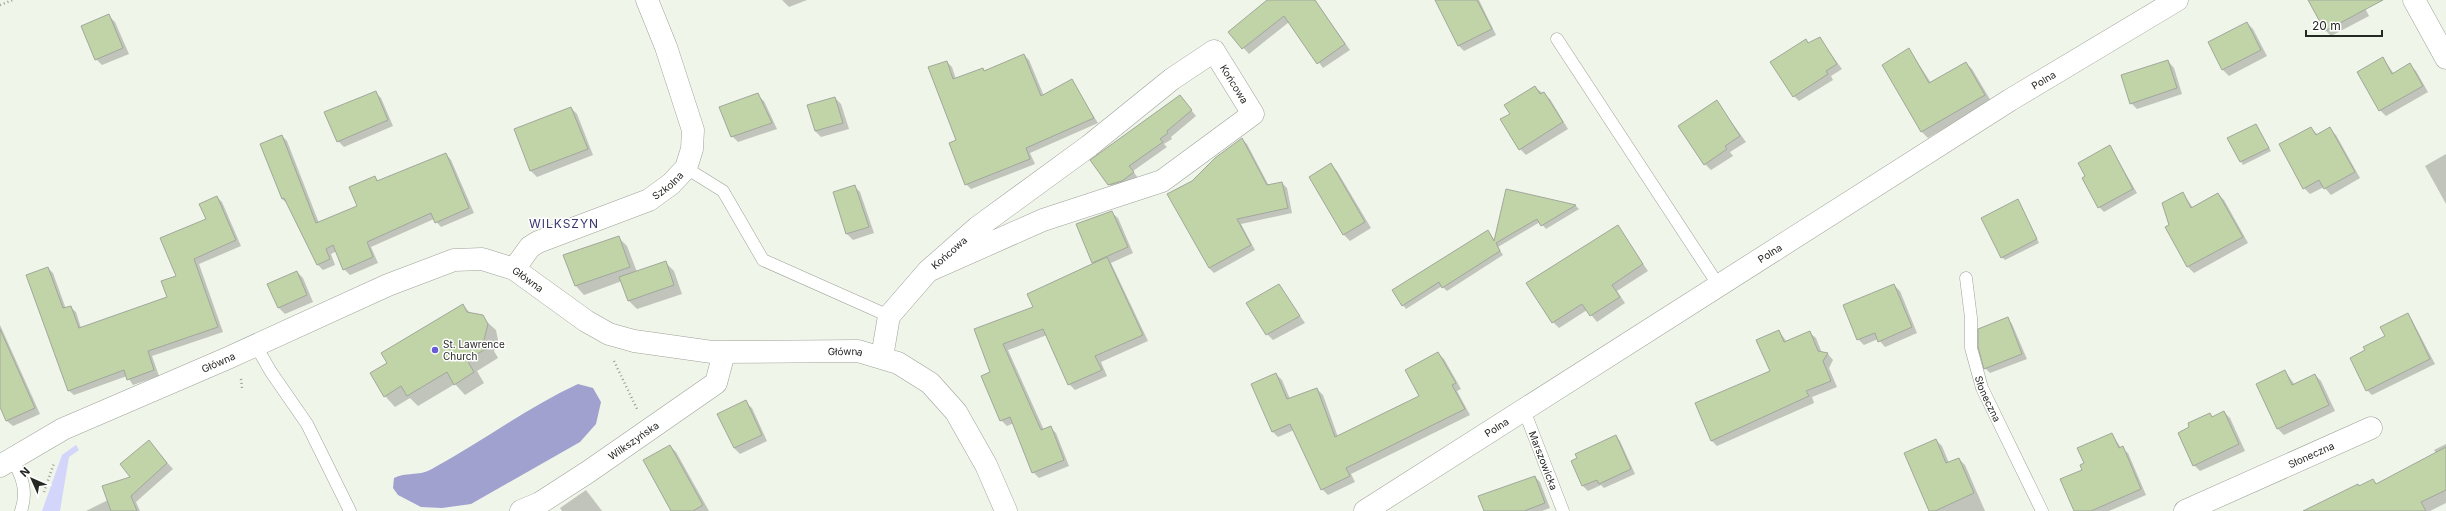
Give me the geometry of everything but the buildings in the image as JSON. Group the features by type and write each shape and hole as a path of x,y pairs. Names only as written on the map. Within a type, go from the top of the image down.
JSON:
{"street":[{"name":"Szkolna","path":"514,269 530,247 538,242 649,200 671,184 686,168 692,148 693,130 666,47 647,0"},
{"name":"Polna","path":"1365,511 2010,100 2178,0"},
{"path":"2414,0 2446,58"},
{"name":"Końcowa","path":"889,316 928,271 978,227 1089,146 1172,79 1214,51 1253,114 1162,181 1043,220 928,271"},
{"name":"Główna","path":"6,462 63,428 256,346 388,285 454,260 482,259 514,269 572,312 609,334 652,344 724,352 858,351 882,357 914,371 930,383 956,412 986,465 1006,511"},
{"path":"882,357 889,316"},
{"name":"Wilkszyńska","path":"521,511 540,503 647,431 716,382 724,352"},
{"name":"Słoneczna","path":"2185,511 2371,428"}],"lane":[{"path":"1556,39 1719,286"},
{"path":"686,168 723,191 762,260 889,316"},
{"name":"Słoneczna","path":"1966,278 1971,318 1971,348 1982,388 2042,511"},
{"path":"256,346 271,372 307,424 350,511"},
{"name":"Marszowicka","path":"1524,410 1563,511"},
{"path":"6,462 23,482 26,500 21,511"}],"path":[{"path":"0,5 13,0"},
{"path":"609,334 614,359 647,431"}],"shaded area":[{"path":"578,384 593,388 601,402 596,424 580,442 471,504 442,508 421,507 398,495 393,488 394,478 430,470 540,404"},
{"path":"76,445 79,450 69,457 60,511 42,511 62,455"}],"place":[{"name":"St. Lawrence Church","path":"435,350"}],"district":[{"name":"WILKSZYN","path":"564,223"}]}
